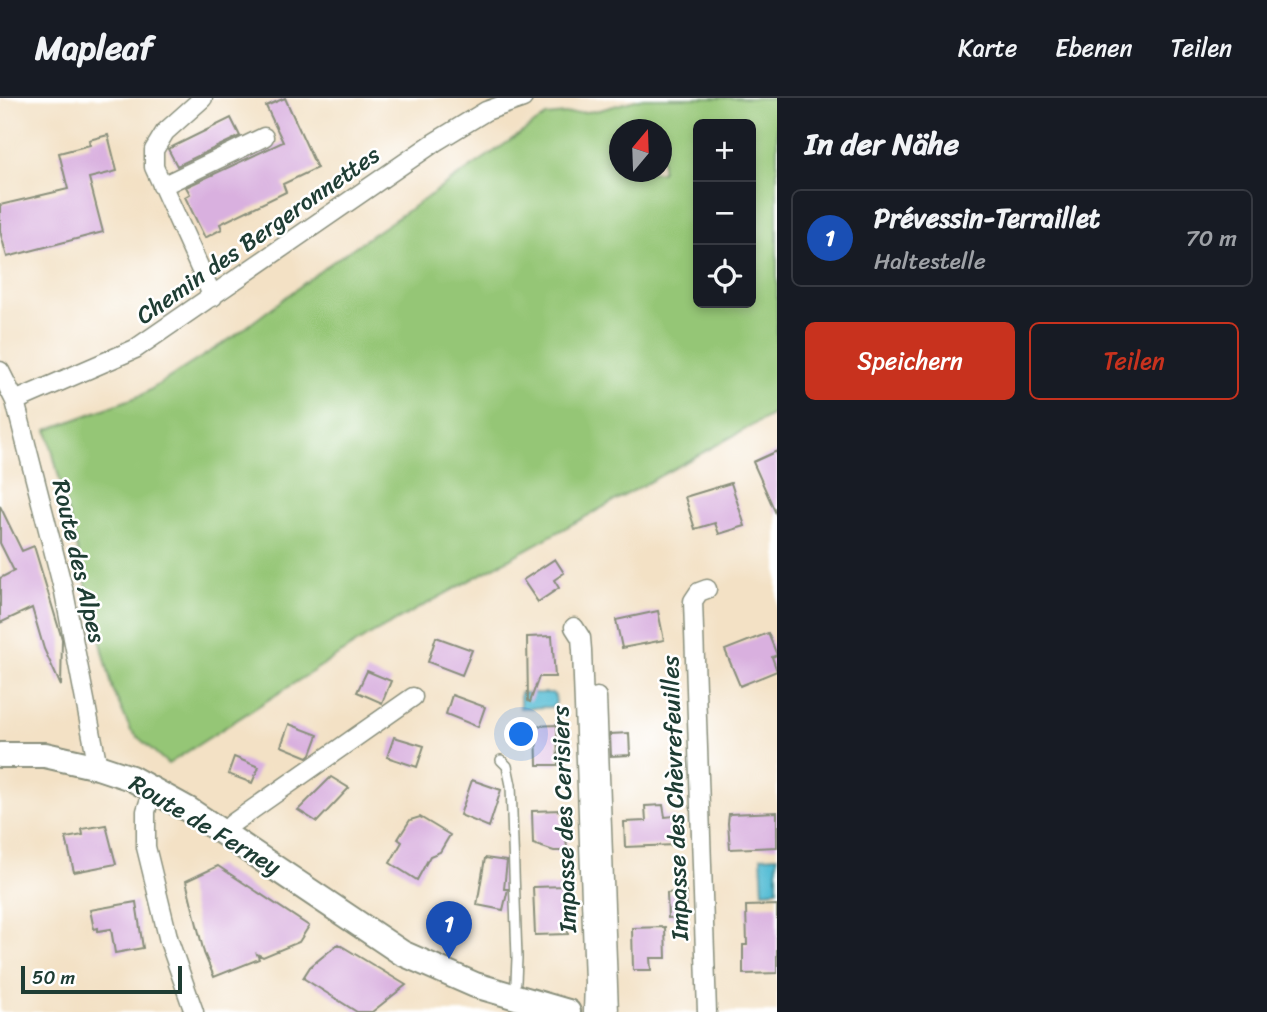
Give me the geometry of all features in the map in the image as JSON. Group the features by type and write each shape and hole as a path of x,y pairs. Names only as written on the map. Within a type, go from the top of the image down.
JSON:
{"main road":[{"name":"Route de Ferney","path":"0,755 45,755 98,767 131,778 223,833 402,953 475,985 568,1012"},
{"name":"Route de Ferney","path":"356,922 414,946 516,982 586,1012"}],"street":[{"path":"202,98 165,132 154,150 154,167 213,297"},
{"name":"Chemin des Bergeronnettes","path":"15,401 135,349 435,142 486,111 523,98"},
{"path":"162,186 264,137"},
{"name":"Route des Alpes","path":"0,371 15,401 64,592 98,767"},
{"name":"Impasse des Chèvrefeuilles","path":"707,589 699,592 693,601 707,1012"},
{"name":"Impasse des Cerisiers","path":"574,627 581,638 582,650 593,1012"},
{"path":"223,833 233,822 413,697"},
{"path":"597,697 609,1012"},
{"path":"153,790 146,811 146,847 169,941 194,1012"}],"lane":[{"path":"501,760 507,766 511,785 516,982"}],"green space":[{"path":"643,98 777,98 777,412 368,636 168,764 131,731 113,690 47,430 142,395 236,335 328,265 546,116 596,111"}],"water":[{"path":"520,693 552,693 556,703 552,707 520,708"},
{"path":"777,856 777,890 763,891 761,857"}],"building":[{"path":"285,98 317,168 283,184 286,192 220,224 222,229 205,238 185,197 190,194 186,187 283,142 266,106"},
{"path":"231,118 240,136 177,166 168,149"},
{"path":"108,135 117,171 89,178 103,232 7,257 0,231 0,205 68,189 59,153 90,145 89,140"},
{"path":"777,451 777,516 753,462"},
{"path":"731,483 745,526 719,534 715,523 695,529 685,497"},
{"path":"0,506 22,551 34,546 62,639 61,686 44,649 32,608 0,623 0,578 14,571 0,543"},
{"path":"555,559 564,573 554,580 559,588 538,602 523,580"},
{"path":"658,611 664,640 622,648 616,620"},
{"path":"768,633 777,655 772,657 777,671 740,686 725,650"},
{"path":"552,636 555,677 539,677 530,702 527,637"},
{"path":"436,637 472,650 462,675 428,662"},
{"path":"367,671 391,681 382,703 357,692"},
{"path":"452,695 485,707 478,727 446,714"},
{"path":"289,724 318,735 308,757 281,746"},
{"path":"557,725 558,765 537,765 536,726"},
{"path":"629,733 630,755 611,756 610,734"},
{"path":"394,737 424,746 417,767 387,757"},
{"path":"234,757 259,767 252,783 228,774"},
{"path":"331,777 349,788 317,822 298,810"},
{"path":"472,780 501,790 489,827 460,815"},
{"path":"663,805 665,817 674,816 675,845 625,847 624,822 646,821 645,806"},
{"path":"561,810 562,834 566,834 567,851 554,851 533,844 532,811"},
{"path":"777,812 777,847 730,849 729,814"},
{"path":"420,817 450,835 440,852 430,856 417,880 390,863 402,842 398,839 410,820"},
{"path":"106,825 116,864 74,872 66,838 83,835 82,829"},
{"path":"485,858 507,861 504,889 508,889 503,910 477,905"},
{"path":"218,866 309,926 299,942 263,957 257,954 259,959 214,977 204,953 186,881"},
{"path":"566,886 568,934 535,935 533,887"},
{"path":"686,891 687,917 668,918 667,893"},
{"path":"136,902 143,948 115,953 111,929 94,929 90,910"},
{"path":"777,905 777,973 743,974 743,945 747,945 746,906"},
{"path":"665,927 666,958 650,958 651,970 633,970 632,928"},
{"path":"338,944 406,985 372,1012 357,1012 303,978 310,967"}],"place":[{"name":"Prévessin-Terraillet","path":"449,959"}]}
